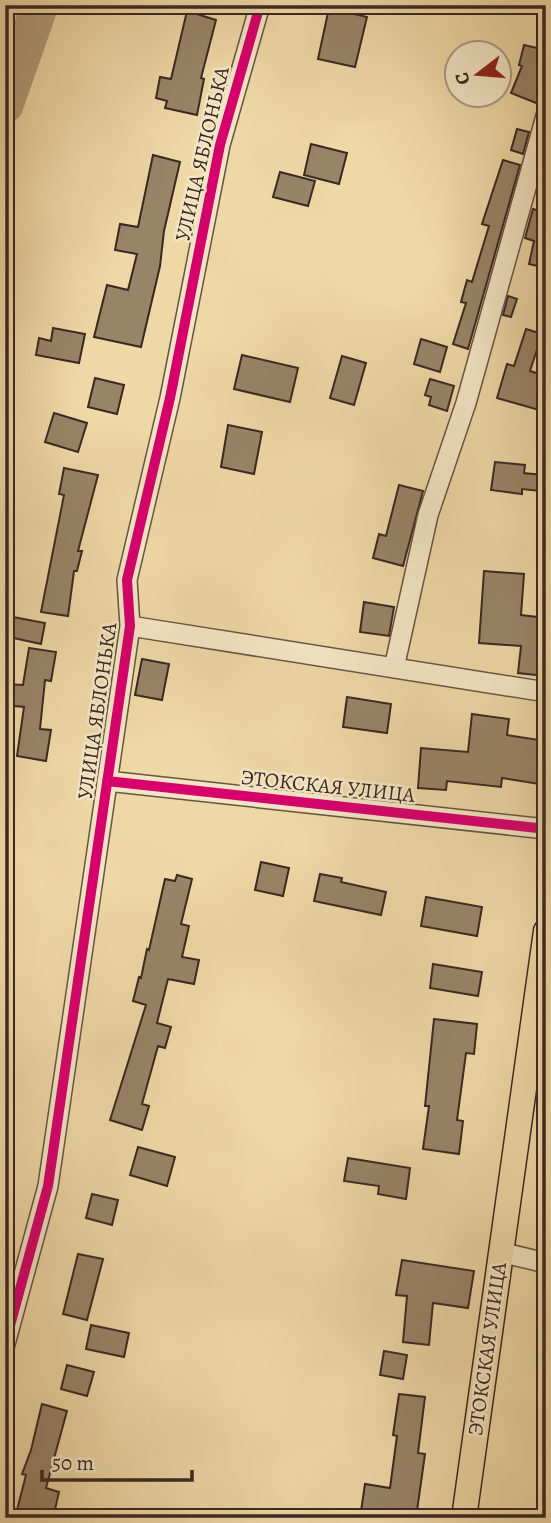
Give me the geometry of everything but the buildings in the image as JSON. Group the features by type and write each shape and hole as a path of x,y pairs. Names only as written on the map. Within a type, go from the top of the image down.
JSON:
{"main road":[{"name":"ЭТОКСКАЯ УЛИЦА","path":"464,1518 546,931"}],"street":[{"name":"УЛИЦА ЯБЛОНЬКА","path":"5,1344 48,1186 130,626 127,580 170,398 220,145 260,5"},
{"path":"394,668 428,515 466,403 546,116"},
{"path":"130,626 546,692"},
{"name":"ЭТОКСКАЯ УЛИЦА","path":"107,781 546,829"},
{"path":"500,1252 546,1263"}],"waterway":[{"path":"5,105 40,5"}],"cycle path":[{"path":"5,1344 48,1186 130,626 127,580 170,398 220,145 260,5"},
{"path":"107,781 546,829"}]}
